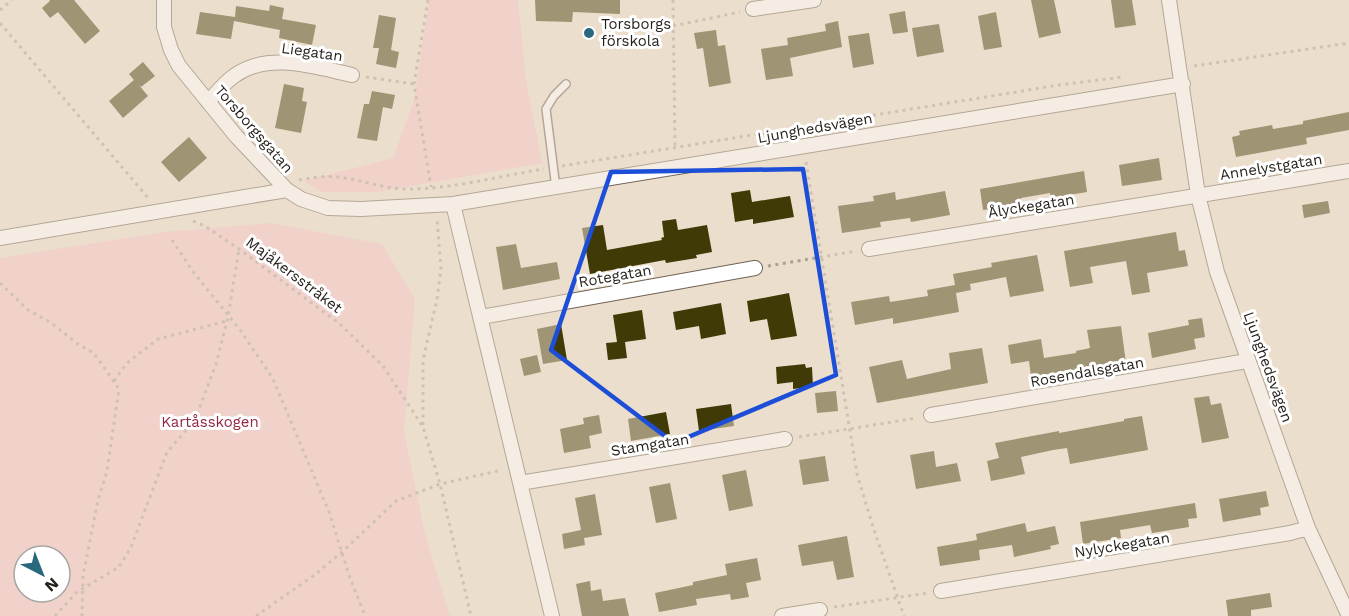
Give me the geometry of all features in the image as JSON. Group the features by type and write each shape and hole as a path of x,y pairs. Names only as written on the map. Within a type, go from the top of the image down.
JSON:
{"street":[{"name":"Torsborgsgatan","path":"164,0 164,27 179,66 236,136 283,186 301,199 328,208 361,209 453,204"},
{"path":"753,9 814,0"},
{"name":"Ljunghedsvägen","path":"1169,0 1181,68 1198,195 1217,273 1308,528 1349,616"},
{"name":"Liegatan","path":"208,102 234,75 263,64 282,62 352,75"},
{"name":"Ljunghedsvägen","path":"453,204 1183,84"},
{"name":"Annelystgatan","path":"1198,195 1349,171"},
{"path":"0,238 170,210 283,186"},
{"name":"Ålyckegatan","path":"869,249 1198,195"},
{"path":"453,204 552,616"},
{"name":"Rotegatan","path":"481,317 755,268"},
{"name":"Rosendalsgatan","path":"931,415 1247,361"},
{"name":"Stamgatan","path":"520,483 785,439"},
{"name":"Nylyckegatan","path":"941,591 1279,535 1308,528"},
{"path":"782,616 820,610"}],"lane":[{"path":"556,188 546,109 554,96 566,84"}],"path":[{"path":"0,10 12,0"},
{"path":"423,427 423,360 437,299 441,269 435,206 414,84 428,0"},
{"path":"673,0 675,168"},
{"path":"673,26 753,9"},
{"name":"Majåkersstråket","path":"0,23 149,199 205,226 239,249 340,324 383,366 423,427 440,484 471,616"},
{"path":"1181,68 1349,43"},
{"path":"352,75 414,84"},
{"path":"283,186 331,177 346,178 382,188 431,188 1059,85 1127,77"},
{"path":"804,146 850,429 864,500 904,616"},
{"path":"172,240 227,319 241,331 273,379 329,512 365,616"},
{"path":"55,616 76,591 118,567 131,547 168,452 195,420 216,364 227,319 239,249"},
{"path":"755,268 869,249"},
{"path":"0,283 28,310 50,322 79,345 94,353 118,389 107,471 83,576 82,616"},
{"path":"114,381 128,363 159,339 227,319"},
{"path":"785,439 931,415"},
{"path":"256,616 316,574 396,501 440,484 517,467"},
{"path":"820,610 941,591"}],"highlighted area":[{"path":"803,169 836,375 674,443 551,350 611,172"}],"green space":[{"path":"429,0 518,0 526,80 542,163 379,192 321,192 304,181 393,158 414,100"},
{"name":"Kartåsskogen","path":"272,223 382,244 415,299 404,431 426,538 450,616 0,616 0,258 164,232"}],"building":[{"path":"49,0 74,0 100,31 85,44 58,12 50,18 42,8"},
{"path":"535,0 620,0 620,14 573,12 572,22 536,21"},
{"path":"1031,0 1054,0 1061,33 1039,38"},
{"path":"1111,0 1132,0 1136,25 1115,28"},
{"path":"270,5 284,8 282,19 316,25 312,45 279,38 280,30 234,21 231,39 196,34 200,12 235,17 236,6 269,11"},
{"path":"905,11 908,32 893,34 889,14"},
{"path":"996,12 1002,47 984,50 978,16"},
{"path":"379,15 396,18 391,50 399,52 396,68 376,64 379,48 373,48"},
{"path":"838,21 842,47 790,58 793,76 766,80 761,49 788,45 787,38 826,31 825,24"},
{"path":"939,24 944,52 917,57 912,28"},
{"path":"716,30 718,46 725,45 731,83 709,87 703,48 697,49 694,33"},
{"path":"869,33 874,64 853,68 848,36"},
{"path":"143,62 155,76 141,87 138,84 148,96 123,118 109,101 134,80 129,74"},
{"path":"284,84 304,88 302,101 307,102 301,133 275,128"},
{"path":"372,91 395,95 392,109 383,107 377,141 357,138 364,104 369,104"},
{"path":"1349,112 1349,130 1306,138 1307,144 1236,157 1232,137 1240,135 1239,131 1272,125 1273,129 1303,124 1303,121"},
{"path":"189,137 207,158 179,182 161,162"},
{"path":"1159,158 1162,180 1122,186 1119,165"},
{"path":"1084,171 1087,192 1051,198 1050,193 1021,198 1022,205 983,210 980,189"},
{"path":"750,190 752,202 790,196 794,217 753,224 753,219 735,222 731,193"},
{"path":"945,191 950,215 911,222 910,218 880,222 881,227 842,233 838,206 874,201 873,196 895,192 896,200"},
{"path":"1328,201 1330,213 1304,218 1302,205"},
{"path":"676,219 678,230 707,225 712,252 696,255 697,258 666,263 665,260 590,274 582,228 603,225 607,250 662,240 661,238 664,237 662,221"},
{"path":"1176,232 1179,251 1185,250 1188,266 1147,273 1150,292 1132,295 1126,261 1090,267 1093,283 1070,287 1064,251"},
{"path":"516,244 521,268 557,262 560,279 503,290 496,247"},
{"path":"1037,255 1044,291 1010,297 1006,277 970,284 971,290 956,293 959,312 893,324 893,318 855,325 851,302 889,296 890,302 928,296 927,290 955,285 953,274 992,267 991,263"},
{"path":"789,293 797,336 771,340 767,319 750,322 747,301"},
{"path":"721,303 726,334 701,339 699,326 676,330 673,312"},
{"path":"642,310 646,339 625,342 627,358 608,360 606,343 617,342 613,315"},
{"path":"1202,318 1205,337 1194,339 1196,349 1152,358 1148,333 1189,325 1188,320"},
{"path":"561,324 567,360 543,364 537,329"},
{"path":"1121,326 1126,363 1031,377 1029,361 1011,364 1008,345 1041,339 1044,358 1076,353 1076,351 1090,348 1087,330"},
{"path":"982,348 988,383 877,403 869,367 902,360 907,379 951,369 949,353"},
{"path":"537,355 541,372 524,376 520,359"},
{"path":"805,364 806,368 812,367 813,387 793,389 793,382 777,384 776,367"},
{"path":"836,391 838,411 817,413 815,393"},
{"path":"1209,396 1211,405 1221,403 1229,438 1202,443 1194,398"},
{"path":"731,404 734,426 699,431 696,409"},
{"path":"666,412 670,434 631,441 628,419"},
{"path":"599,415 602,433 589,436 591,448 564,453 560,429 584,424 583,418"},
{"path":"1142,416 1148,450 1070,464 1067,448 1053,450 1021,457 1025,474 991,481 987,461 999,458 995,443"},
{"path":"934,451 936,467 957,463 961,481 916,489 910,455"},
{"path":"825,456 829,481 803,485 799,460"},
{"path":"746,470 753,506 729,511 722,475"},
{"path":"670,483 677,519 656,523 649,487"},
{"path":"1266,491 1269,506 1260,508 1261,515 1223,522 1219,499"},
{"path":"595,494 602,535 584,538 585,545 564,549 562,534 581,530 575,498"},
{"path":"1195,503 1197,518 1188,519 1189,527 1152,533 1150,525 1120,530 1121,538 1083,544 1080,522"},
{"path":"1025,523 1027,532 1055,526 1059,544 1050,546 1051,549 1014,557 1012,545 979,550 980,560 940,566 937,547 977,540 976,534"},
{"path":"847,536 854,577 837,580 833,561 802,566 798,545"},
{"path":"757,558 761,580 746,583 749,597 731,600 730,594 696,599 697,605 659,612 655,593 727,575 725,564"},
{"path":"590,581 591,591 601,589 603,601 625,598 629,616 582,616 576,584"},
{"path":"1270,593 1272,607 1251,610 1251,616 1228,616 1226,600"}],"place":[{"name":"Torsborgs förskola","path":"589,33"}]}
